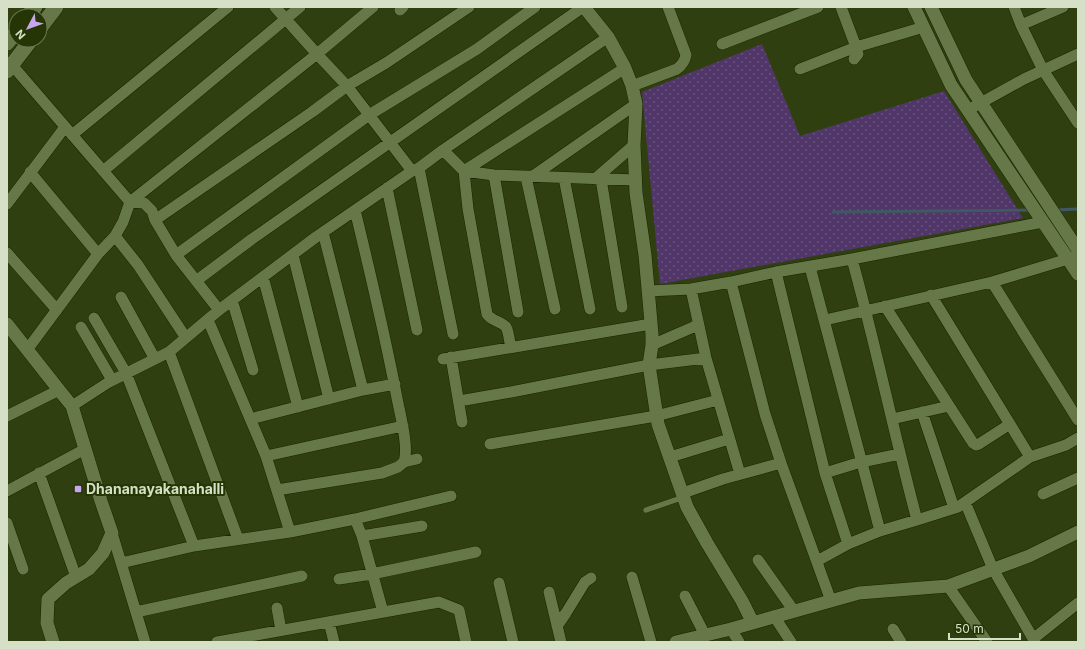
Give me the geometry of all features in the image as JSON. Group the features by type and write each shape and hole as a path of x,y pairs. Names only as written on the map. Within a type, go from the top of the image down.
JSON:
{"main road":[{"path":"48,18 56,7"},
{"path":"10,68 25,48"}],"street":[{"path":"72,136 228,7"},
{"path":"275,7 347,86 390,142 415,169 453,334"},
{"path":"103,171 300,7"},
{"path":"27,350 98,254 115,236 123,222 130,202 317,54 373,7"},
{"path":"155,220 347,86 386,63 469,7"},
{"path":"176,254 369,115 477,49 535,7"},
{"path":"196,281 252,239 584,7 608,37 625,68 632,86 636,104 634,145 636,193 645,255 651,324 652,344 649,365 658,424 687,506 707,544 742,601 753,623"},
{"path":"632,86 678,69 684,62 686,55 668,7"},
{"path":"722,44 818,7"},
{"path":"841,7 858,54 854,59"},
{"path":"914,7 951,85 1038,214 1073,257 1078,274"},
{"path":"931,7 966,80 1078,250"},
{"path":"1014,7 1043,70 1074,111 1078,123"},
{"path":"1021,25 1063,7"},
{"path":"800,69 856,47 924,27"},
{"path":"72,406 112,380 169,352 219,310 323,232 608,37"},
{"path":"968,110 1024,79 1078,54"},
{"path":"10,68 65,127 130,202 144,203 152,211 155,220 176,254 219,310"},
{"path":"464,171 625,68"},
{"path":"530,176 636,104"},
{"path":"7,204 65,127"},
{"path":"598,179 634,145"},
{"path":"443,150 464,171 494,175 636,180"},
{"path":"464,171 468,209 487,314 506,327 511,347"},
{"path":"30,172 98,254"},
{"path":"494,175 518,312"},
{"path":"530,176 555,309"},
{"path":"564,178 590,309"},
{"path":"598,179 622,307"},
{"path":"387,188 417,330"},
{"path":"355,210 395,384 403,426 406,456 404,462"},
{"path":"648,291 691,289 776,272 852,260 1038,214"},
{"path":"323,232 364,390"},
{"path":"115,236 138,264 186,338"},
{"path":"7,253 56,310"},
{"path":"293,255 329,400"},
{"path":"825,320 992,282 1073,257"},
{"path":"852,260 866,311 917,520"},
{"path":"810,267 880,531"},
{"path":"776,272 825,473 848,544"},
{"path":"263,277 298,407"},
{"path":"731,282 765,414 781,463 831,601"},
{"path":"992,282 1077,418"},
{"path":"691,289 706,358 740,474"},
{"path":"931,295 1030,457"},
{"path":"121,297 155,359"},
{"path":"232,300 253,370"},
{"path":"885,306 974,444 979,444 1010,424"},
{"path":"94,318 126,373 194,546"},
{"path":"208,320 266,456 290,532"},
{"path":"7,324 72,406 145,642"},
{"path":"462,422 447,358 651,324"},
{"path":"652,344 698,324"},
{"path":"81,327 112,380"},
{"path":"169,352 238,540"},
{"path":"458,401 649,365 706,358"},
{"path":"250,419 364,390 395,384"},
{"path":"7,416 59,390"},
{"path":"490,444 656,416 718,400"},
{"path":"892,419 949,406"},
{"path":"922,412 954,508"},
{"path":"266,456 403,426"},
{"path":"817,561 848,544 880,531 954,508 1030,457 1066,446 1078,438"},
{"path":"670,457 730,439"},
{"path":"7,491 85,449"},
{"path":"825,473 861,462 900,454"},
{"path":"277,490 382,472 398,467 404,462 417,459"},
{"path":"683,495 740,474 781,463"},
{"path":"40,473 76,577"},
{"path":"1043,494 1078,478"},
{"path":"121,563 194,546 290,532 356,519 450,496"},
{"path":"965,502 993,569 1034,640 1078,603"},
{"path":"356,519 383,612"},
{"path":"7,524 23,569"},
{"path":"362,536 422,526"},
{"path":"680,641 753,623 859,593 948,586 1029,556 1078,532"},
{"path":"50,641 46,623 48,599 66,583 88,569 103,553 112,533"},
{"path":"340,580 476,552"},
{"path":"758,560 794,611"},
{"path":"136,612 302,576"},
{"path":"632,577 651,642"},
{"path":"557,626 586,582 591,578"},
{"path":"499,583 513,642"},
{"path":"948,586 987,642"},
{"path":"549,592 561,642"},
{"path":"685,596 705,635"},
{"path":"217,642 438,602 459,610 466,642"},
{"path":"277,608 281,630"},
{"path":"774,616 791,642"},
{"path":"329,622 334,642"},
{"path":"730,629 739,642"},
{"path":"892,629 901,642"}],"lane":[{"path":"646,510 683,495"}],"shaded area":[{"path":"762,44 800,136 944,91 1023,218 660,284 642,92"}],"waterway":[{"path":"1055,210 1078,209"},
{"path":"833,212 1032,210"}],"place":[{"name":"Dhananayakanahalli","path":"78,489"}]}
